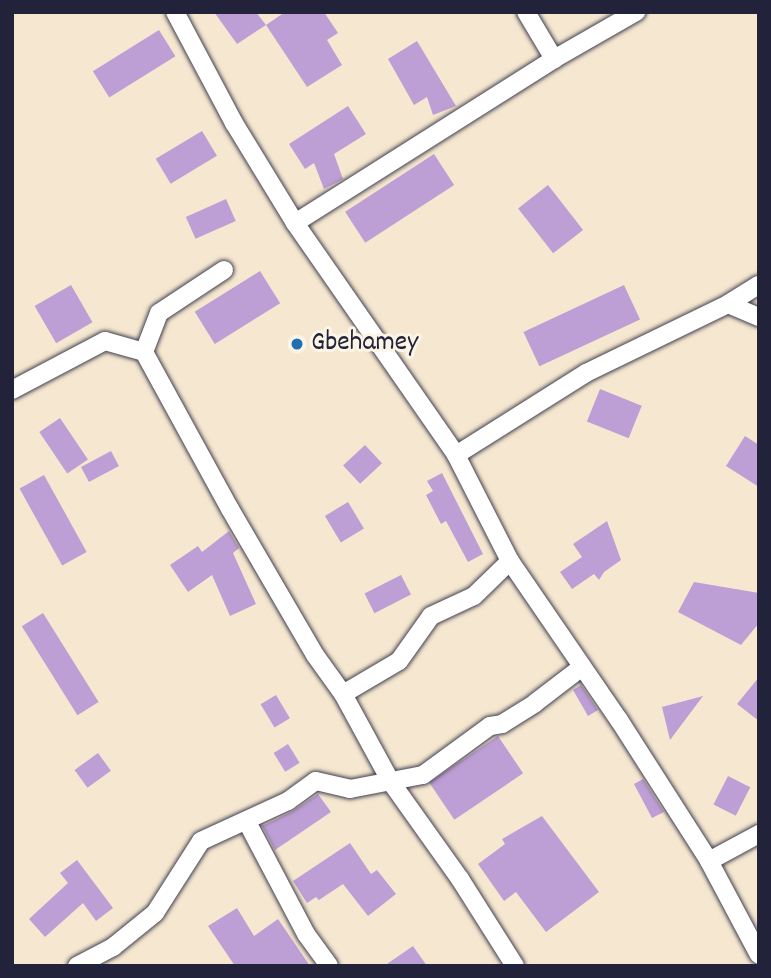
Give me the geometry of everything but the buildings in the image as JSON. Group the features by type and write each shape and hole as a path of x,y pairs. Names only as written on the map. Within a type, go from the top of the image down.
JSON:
{"street":[{"path":"174,12 234,123 295,223 456,455 510,561 709,861 759,955"},
{"path":"526,12 554,60"},
{"path":"295,223 554,60 636,12"},
{"path":"144,352 159,313 224,270"},
{"path":"456,455 586,373 728,304 759,285"},
{"path":"728,304 759,317"},
{"path":"12,390 105,341 144,352 309,644 343,694 391,782 460,879 515,966"},
{"path":"343,694 399,661 431,616 474,596 510,561"},
{"path":"77,966 113,947 155,913 201,841 288,801 316,781 350,789 423,775 490,726 502,724 535,703 582,667"},
{"path":"247,822 306,934 329,966"},
{"path":"709,861 759,834"}],"place":[{"name":"Gbehamey","path":"297,344"}]}
